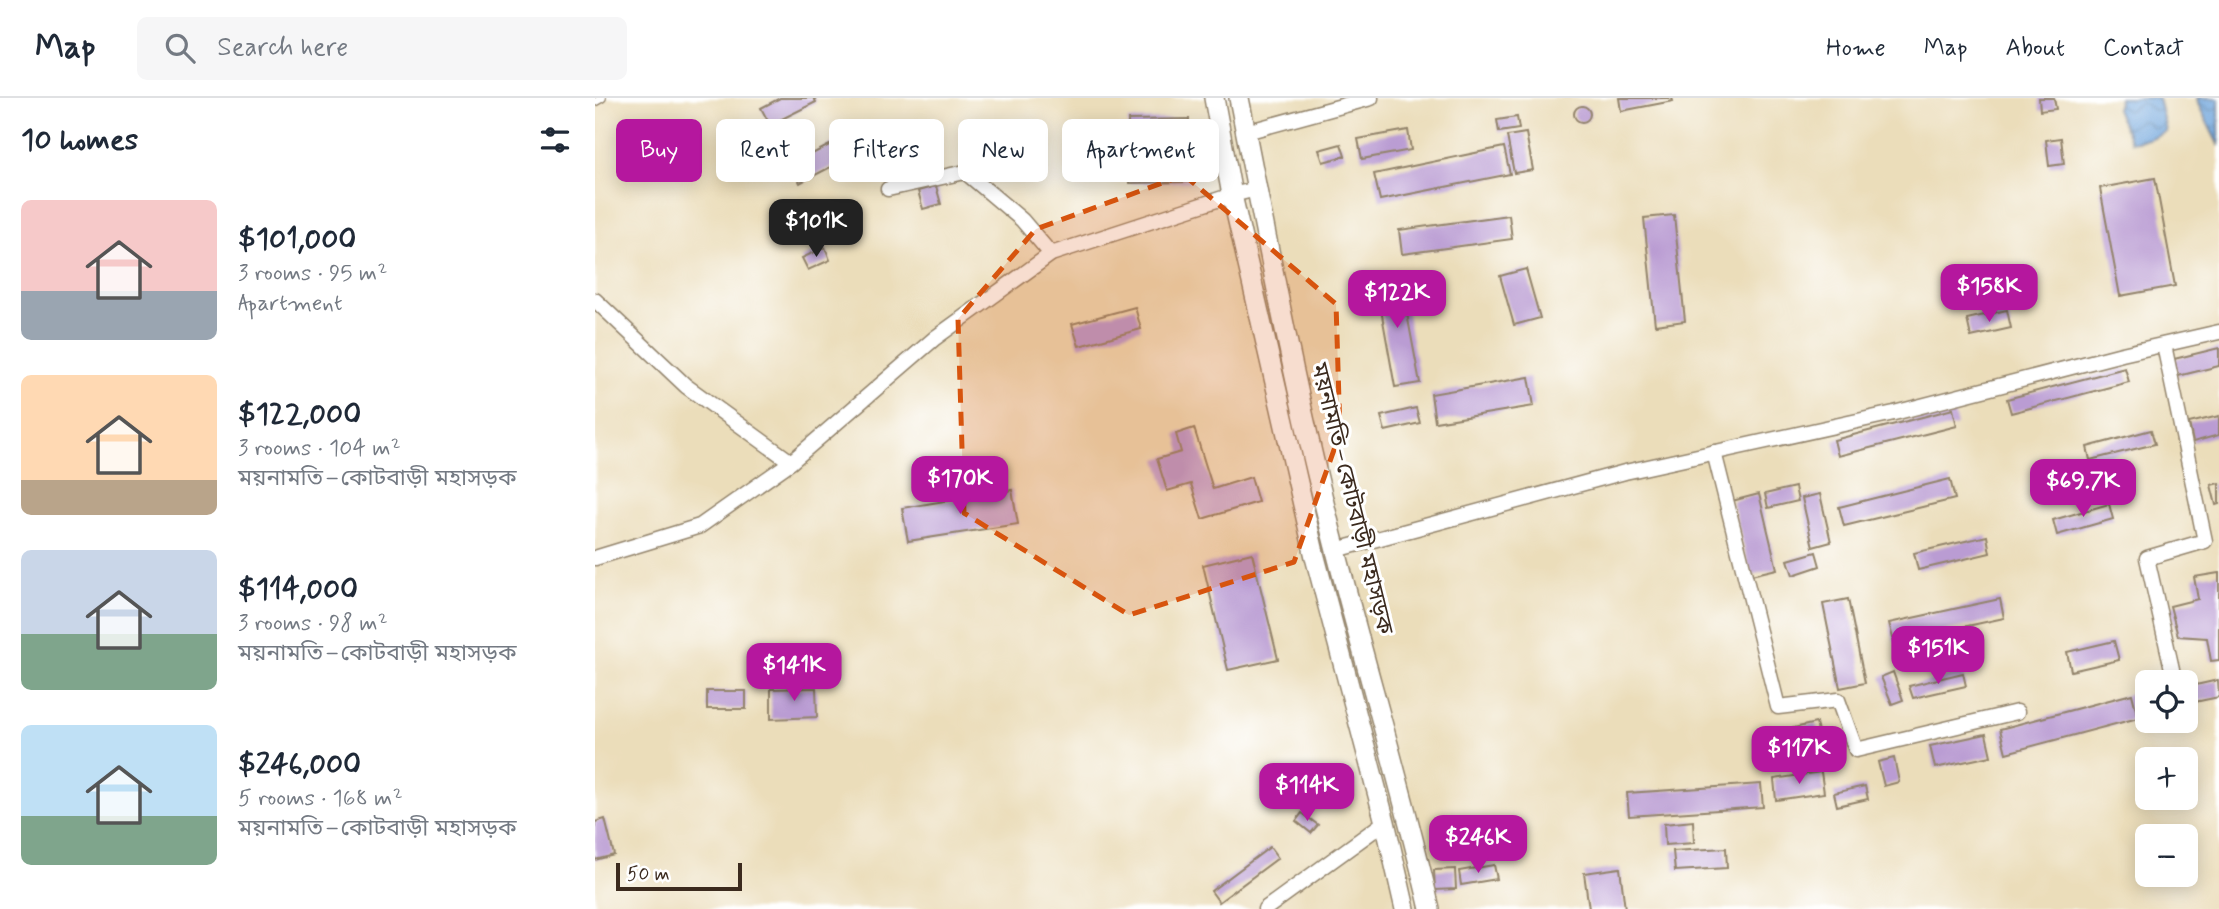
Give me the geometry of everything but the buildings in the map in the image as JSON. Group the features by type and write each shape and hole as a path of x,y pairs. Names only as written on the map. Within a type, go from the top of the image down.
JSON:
{"main road":[{"name":"ময়নামতি–কোটবাড়ী মহাসড়ক","path":"1213,98 1315,556 1385,822 1405,909"},
{"name":"ময়নামতি–কোটবাড়ী মহাসড়ক","path":"1239,98 1295,383 1430,909"}],"street":[{"path":"1246,132 1370,98"},
{"path":"888,189 965,172 1021,220 1051,254"},
{"path":"595,558 700,526 791,462 935,338 1051,254 1233,195 1257,190"},
{"path":"595,300 686,386 791,462"},
{"path":"1336,550 1625,472 1893,413 2219,332"},
{"path":"2164,345 2206,541 2147,558 2172,669"},
{"path":"1714,452 1778,708 1838,701 1856,750 2017,712"},
{"path":"1265,909 1385,822"}],"lane":[{"path":"595,102 602,98"}],"highlighted area":[{"path":"1184,175 1336,304 1340,433 1294,562 1129,615 964,513 958,319 1036,229"}],"water":[{"path":"2119,98 2158,98 2166,131 2148,139 2131,142 2116,109"},
{"path":"2197,98 2219,98 2219,146 2198,104"}]}
